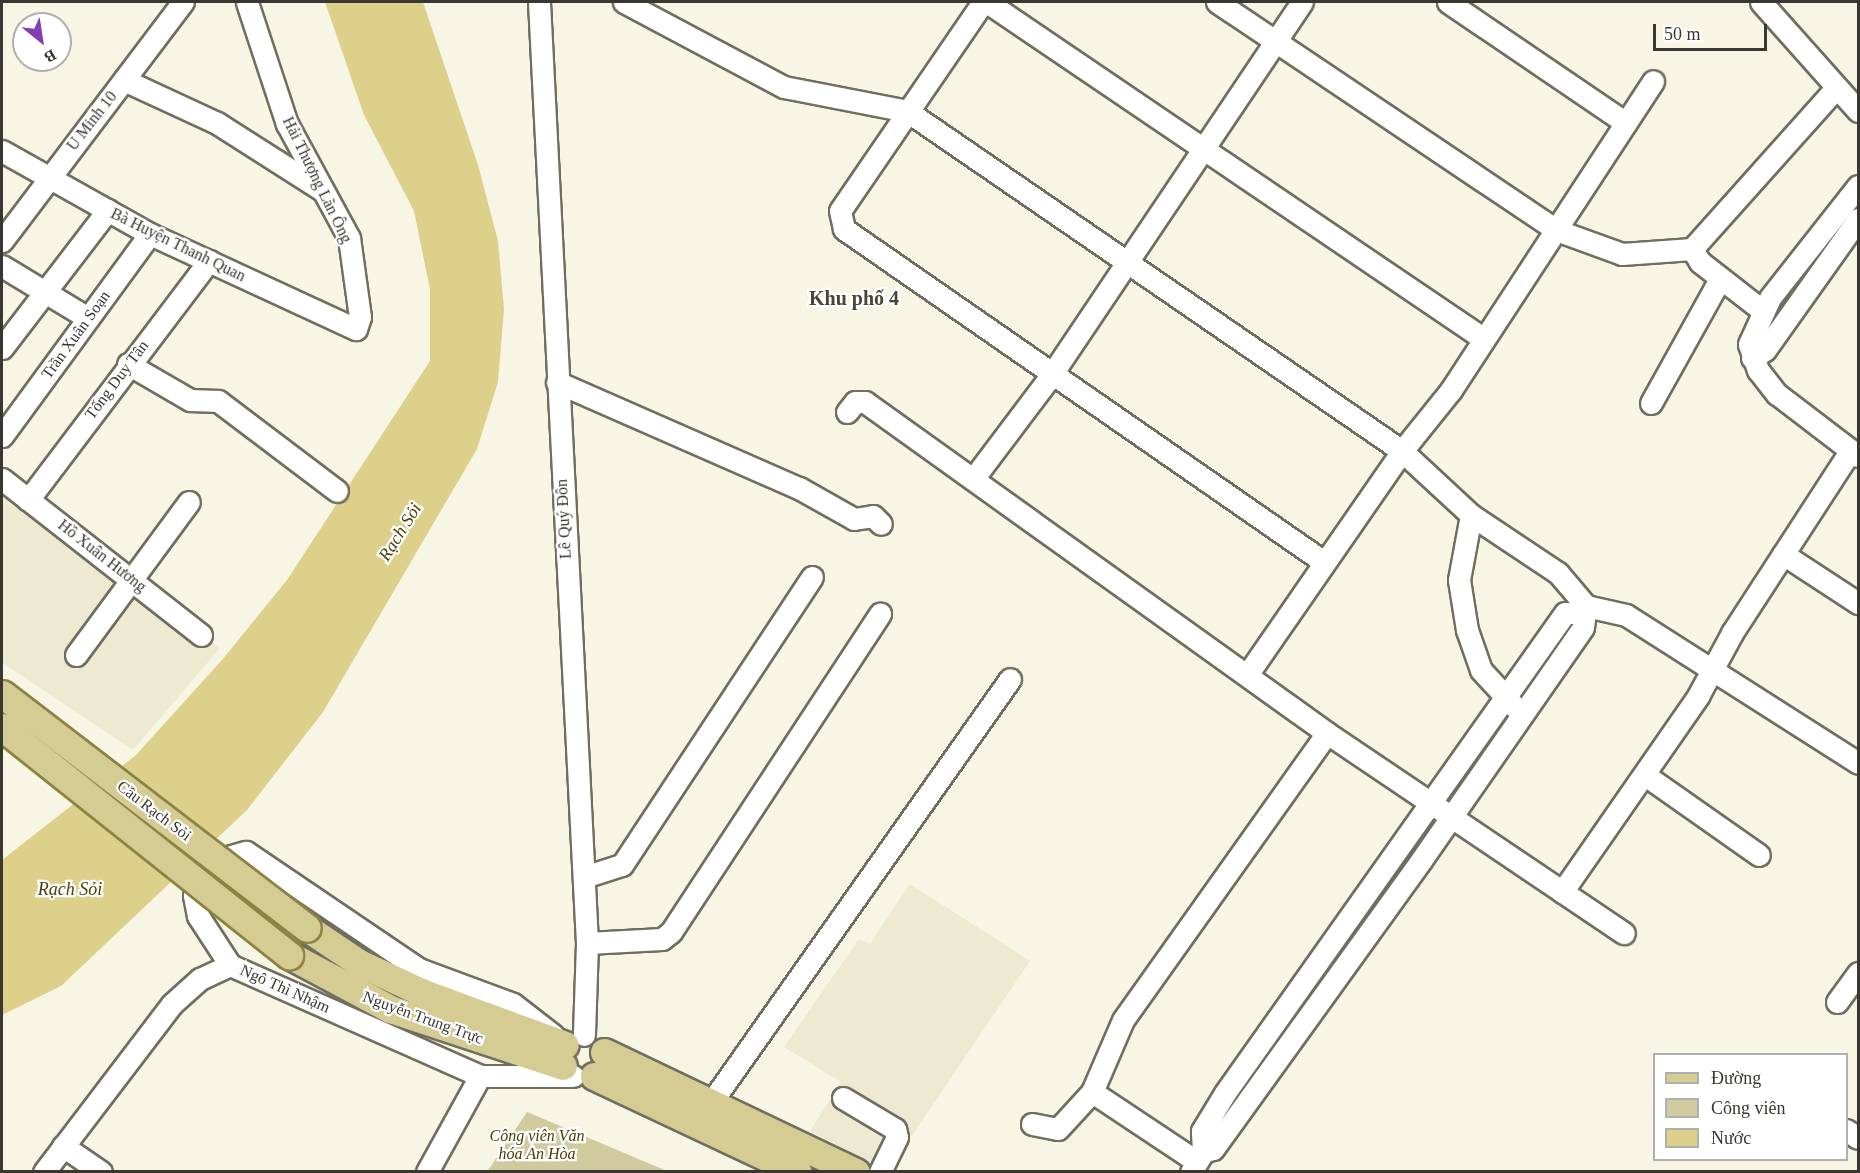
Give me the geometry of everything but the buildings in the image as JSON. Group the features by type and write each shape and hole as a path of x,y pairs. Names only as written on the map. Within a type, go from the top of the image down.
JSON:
{"main road":[{"name":"Cầu Rạch Sỏi","path":"2,694 307,928"},
{"name":"Cầu Rạch Sỏi","path":"2,727 289,955"},
{"name":"Nguyễn Trung Trực","path":"307,928 359,963 421,992 580,1058 710,1104 856,1172"},
{"name":"Nguyễn Trung Trực","path":"289,955 390,1009 580,1058 798,1172"}],"street":[{"name":"U Minh 10","path":"2,241 46,179 183,2"},
{"name":"Hải Thượng Lãn Ông","path":"247,2 287,124 349,238 358,327"},
{"name":"Lê Quý Đôn","path":"539,2 587,943 580,1058"},
{"path":"624,2 784,87 907,111 1402,451 1471,515 1548,564 1584,610 1582,627 1432,805 1225,1093 1202,1131 1196,1162"},
{"path":"1324,562 1052,374 840,223 840,211 907,111 985,2 1484,339"},
{"path":"1217,2 1556,230 1622,254 1692,249 1838,87"},
{"path":"973,479 1052,374 1201,146 1302,2"},
{"path":"1448,2 1626,123"},
{"path":"1761,2 1858,111"},
{"path":"124,80 217,123 322,190"},
{"path":"1247,675 1402,451 1484,339 1653,81"},
{"name":"Bà Huyện Thanh Quan","path":"2,151 46,179 150,234 348,328 358,327"},
{"path":"1562,892 1645,775 1716,668 1784,554 1854,453 1777,394 1752,358 1750,336 1763,311 1858,186"},
{"path":"2,348 108,210"},
{"path":"1752,358 1765,350 1858,219"},
{"name":"Trần Xuân Soạn","path":"2,436 150,234"},
{"path":"1692,249 1720,279 1763,311"},
{"name":"Tống Duy Tân","path":"28,500 128,364 209,261"},
{"path":"2,266 88,318"},
{"path":"1651,403 1720,279"},
{"path":"128,364 190,400 218,401 338,491"},
{"path":"557,382 799,488 854,519 871,515 881,524"},
{"path":"847,412 855,402 865,402 1327,733 1450,818 1624,933"},
{"name":"Hồ Xuân Hương","path":"2,479 133,579 201,635"},
{"path":"76,655 189,502"},
{"path":"1471,515 1459,580 1467,630 1481,670 1514,707"},
{"path":"1784,554 1858,603"},
{"path":"584,877 625,861 812,577"},
{"path":"1584,610 1626,615 1716,668 1858,763"},
{"path":"587,943 662,939 671,932 880,614"},
{"path":"710,1104 1010,679"},
{"path":"1196,1162 1213,1149 1450,818 1514,707"},
{"path":"1032,1124 1058,1129 1092,1092 1124,1020 1327,733"},
{"path":"1645,775 1759,855"},
{"path":"230,964 198,916 194,895 210,862 246,852 419,969 513,1004 580,1058"},
{"name":"Ngô Thì Nhậm","path":"45,1172 172,1004 200,979 230,964 480,1076 580,1058"},
{"path":"1837,1002 1858,973"},
{"path":"427,1172 480,1076"},
{"path":"1092,1092 1196,1162"},
{"path":"843,1098 895,1129 897,1137 880,1172"},
{"path":"63,1146 101,1172"}],"shaded area":[{"path":"2,483 220,648 133,750 2,662"},
{"path":"910,884 1030,961 888,1171 810,1131 841,1082 784,1047 859,939 870,944"}],"green space":[{"name":"Công viên Văn hóa An Hòa","path":"527,1112 667,1171 487,1172"}],"water":[{"name":"Rạch Sỏi","path":"325,2 423,2 478,165 498,241 504,309 498,382 477,449 323,712 247,810 61,986 2,1015 2,860 136,755 222,660 287,580 430,361 430,289 414,211 364,115"}],"district":[{"name":"Khu phố 4","path":"854,298"}]}
